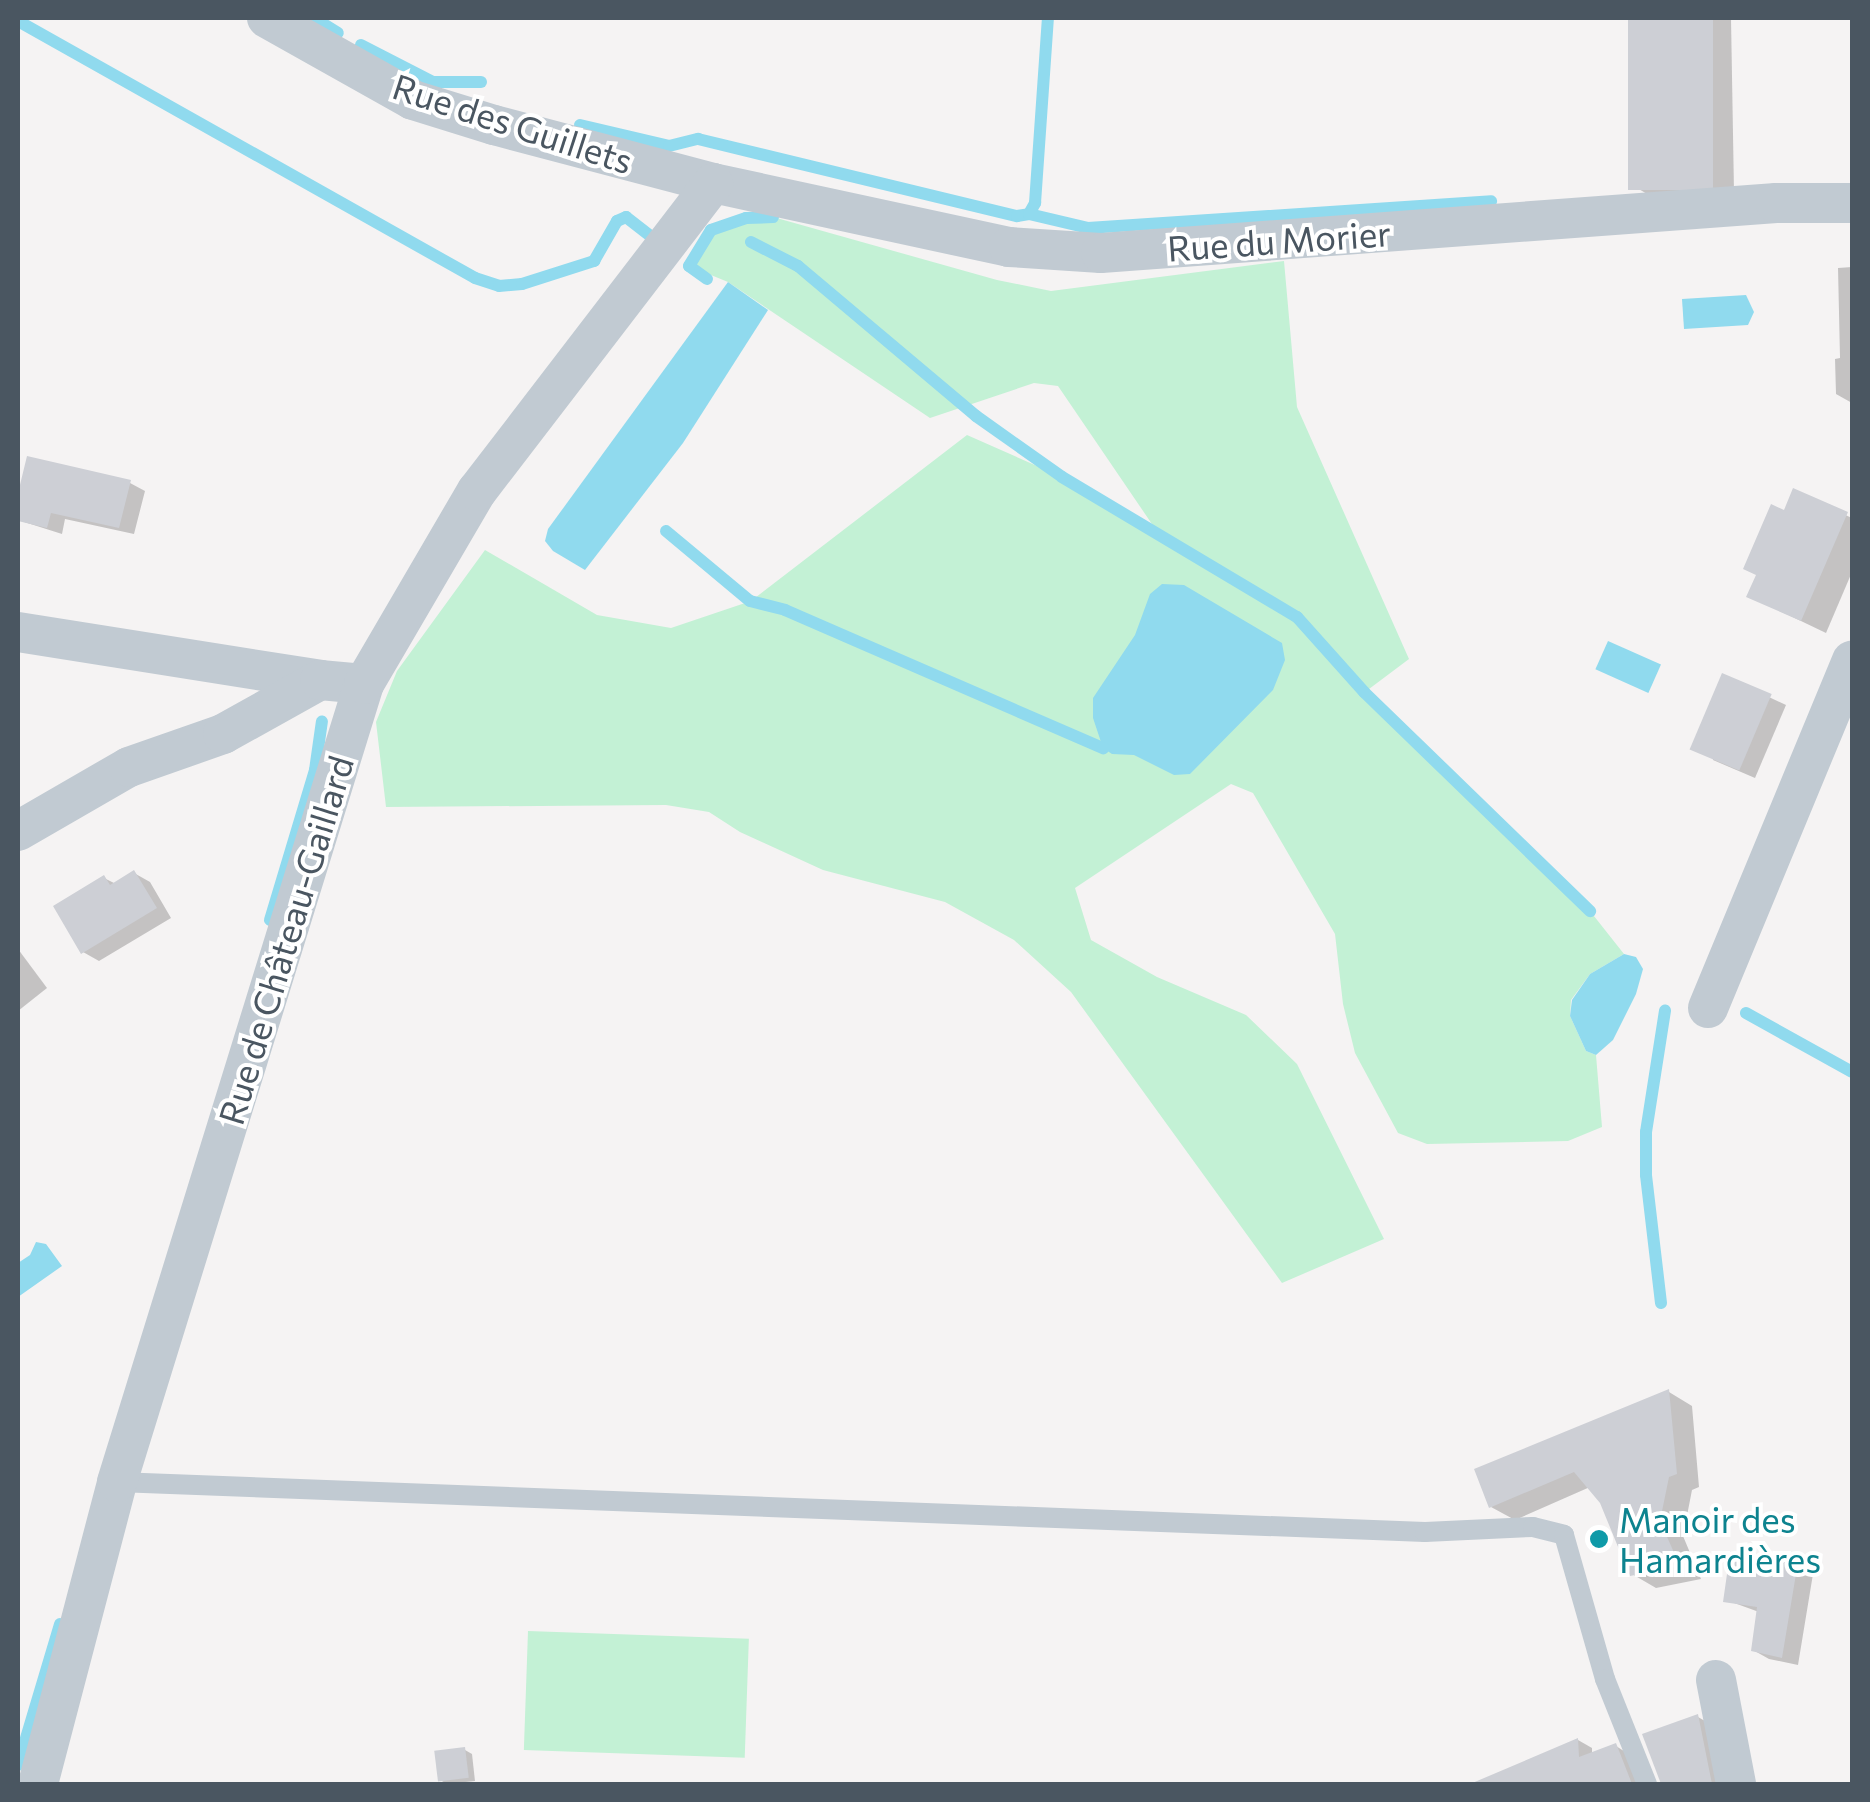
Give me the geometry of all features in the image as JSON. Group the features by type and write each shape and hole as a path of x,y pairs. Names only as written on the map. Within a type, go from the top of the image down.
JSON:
{"street":[{"name":"Rue des Guillets","path":"267,18 413,100 712,183"},
{"name":"Rue du Morier","path":"712,183 951,237 1101,253 1776,202 1852,203"},
{"name":"Rue de Château-Gaillard","path":"38,1784 118,1482 364,684 477,491 712,183"},
{"path":"18,632 364,684"},
{"path":"1708,1008 1852,661"},
{"path":"18,831 129,767 224,734 320,680"},
{"path":"1716,1680 1736,1784"}],"lane":[{"path":"118,1482 1425,1532 1533,1527 1564,1535 1605,1679 1647,1784"}],"green space":[{"path":"773,217 997,280 1051,291 1284,261 1297,407 1409,659 1365,692 1590,911 1624,954 1590,974 1571,1000 1570,1016 1586,1051 1596,1055 1602,1127 1568,1141 1427,1144 1398,1133 1355,1053 1343,1004 1335,934 1253,793 1231,784 1075,888 1091,940 1157,977 1246,1015 1297,1064 1384,1239 1282,1283 1071,992 1014,940 945,902 823,870 740,832 709,812 666,805 386,807 376,722 397,671 485,550 597,615 671,628 751,601 967,435 1062,477 1156,530 1058,386 1034,383 930,418 728,282 689,266 711,230 746,218"},
{"path":"528,1631 749,1639 745,1758 524,1750"}],"water":[{"path":"728,282 768,310 683,443 585,570 553,551 545,541 548,529"},
{"path":"1746,295 1754,312 1748,325 1684,329 1682,299"},
{"path":"1162,584 1184,585 1282,643 1285,660 1273,690 1190,774 1174,775 1134,755 1112,754 1103,748 1093,718 1093,698 1135,635 1150,594"},
{"path":"1608,641 1661,665 1648,693 1595,669"},
{"path":"1624,954 1636,957 1643,969 1636,994 1613,1040 1596,1055 1586,1051 1570,1016 1572,1000 1590,974"},
{"path":"36,1242 46,1244 62,1266 18,1297 18,1263 30,1255"}],"building":[{"path":"1628,18 1713,18 1713,190 1628,190"},
{"path":"27,456 131,480 119,528 51,513 47,528 18,521 18,493"},
{"path":"1793,488 1848,512 1801,621 1746,597 1756,575 1743,569 1771,504 1784,510"},
{"path":"1722,673 1772,694 1739,771 1690,749"},
{"path":"134,870 157,908 81,954 53,906 104,875 110,885"},
{"path":"1669,1389 1677,1474 1669,1477 1660,1521 1680,1566 1630,1576 1600,1503 1574,1472 1489,1508 1474,1469"},
{"path":"1730,1553 1798,1562 1782,1658 1751,1651 1757,1607 1723,1602"},
{"path":"1698,1714 1712,1784 1661,1784 1642,1734"},
{"path":"1578,1738 1579,1757 1616,1743 1632,1784 1470,1784"},
{"path":"465,1747 469,1778 438,1782 434,1751"}],"waterway":[{"path":"314,18 338,33"},
{"path":"580,125 669,146 698,139 1017,216 1029,214 1035,203 1048,18"},
{"path":"18,21 475,278 499,286 522,284 594,261 617,221 626,217 650,236"},
{"path":"361,45 433,82 481,82"},
{"path":"1029,214 1088,228 1491,201"},
{"path":"707,279 689,266 711,230 746,218 773,217"},
{"path":"751,242 798,266 976,416 1062,477 1297,617 1364,692 1590,911"},
{"path":"666,531 750,601 785,610 1103,748"},
{"path":"270,920 315,770 322,721"},
{"path":"1661,1303 1646,1175 1646,1132 1665,1010"},
{"path":"1746,1013 1852,1072"},
{"path":"18,1765 60,1624"}],"place":[{"name":"Manoir des Hamardières","path":"1599,1539"}]}
